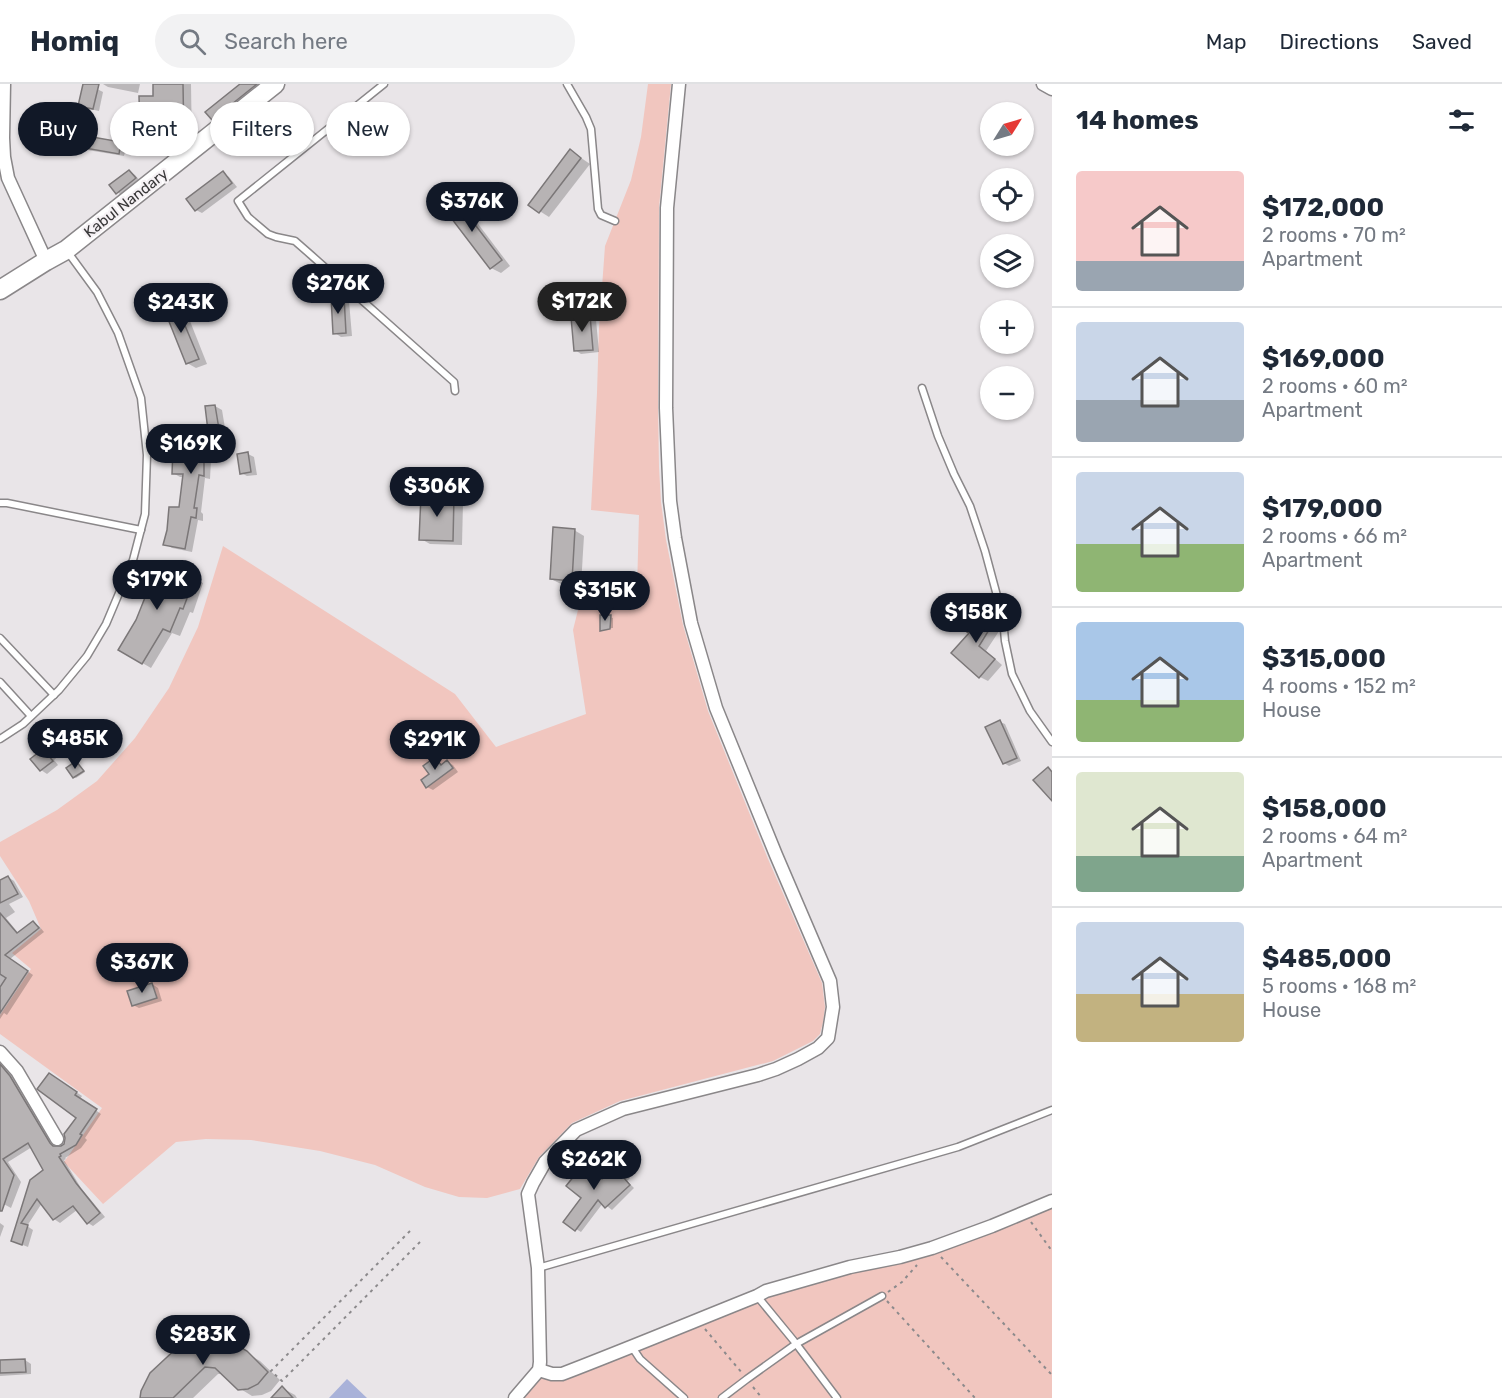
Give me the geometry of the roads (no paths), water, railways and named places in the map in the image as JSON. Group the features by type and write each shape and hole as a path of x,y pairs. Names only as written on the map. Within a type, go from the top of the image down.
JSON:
{"street":[{"path":"4,84 3,138 8,178 46,261"},
{"name":"Kabul Nandary","path":"0,291 66,250 275,84"},
{"path":"515,1398 539,1370 538,1268 528,1194 545,1162 576,1130 623,1109 758,1075 798,1059 818,1048 828,1038 833,1007 830,981 780,866 716,708 691,623 675,538 670,501 666,408 667,219 680,84"},
{"path":"1043,84 1052,89"},
{"path":"0,1052 17,1071 57,1139"},
{"path":"539,1370 562,1374 766,1291 850,1267 932,1248 1052,1201"}],"lane":[{"path":"384,84 238,201 248,217 268,234 295,241 311,255 454,382 455,391"},
{"path":"567,84 591,129 598,209 601,215 615,221"},
{"path":"0,739 23,724 54,695 87,656 106,624 133,560 146,514 147,455 141,398 118,333 97,292 66,250"},
{"path":"922,388 938,435 970,506 985,551 1003,618 1012,674 1030,711 1052,742"},
{"path":"0,503 141,530"},
{"path":"0,638 54,695"},
{"path":"0,682 31,716"},
{"path":"538,1268 958,1147 1052,1110"},
{"path":"757,1296 837,1398"},
{"path":"722,1398 796,1344 882,1296"},
{"path":"632,1347 640,1359 684,1398"}],"water":[{"path":"347,1379 367,1398 329,1398"}]}
